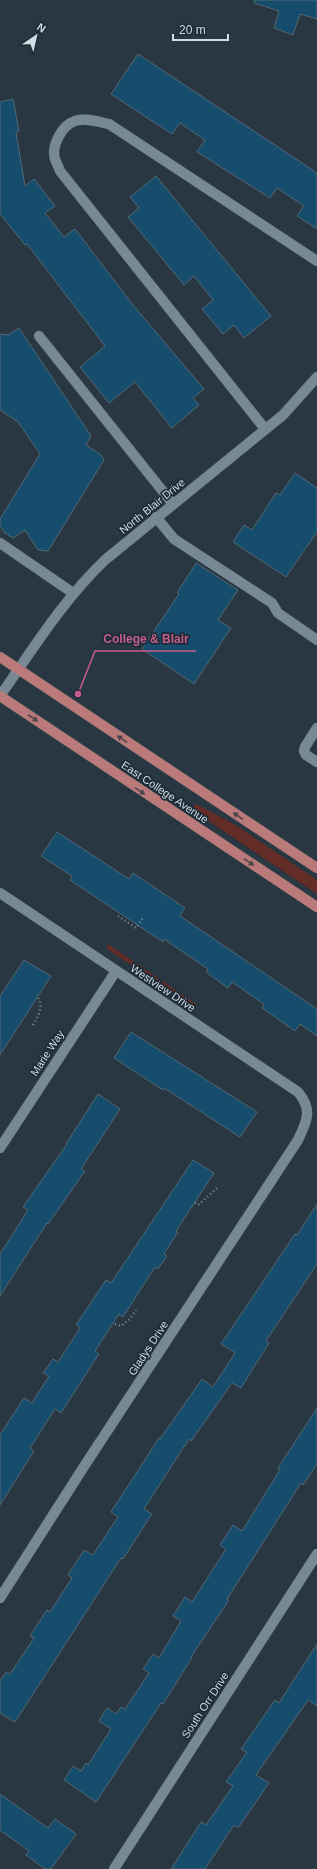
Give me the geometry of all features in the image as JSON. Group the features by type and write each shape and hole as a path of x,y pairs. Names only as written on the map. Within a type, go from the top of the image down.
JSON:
{"main road":[{"name":"East College Avenue","path":"0,657 317,868"},
{"name":"East College Avenue","path":"0,696 317,907"}],"street":[{"path":"265,429 60,171 54,159 55,142 66,127 75,120 93,120 109,124 317,261"},
{"path":"39,336 173,504"},
{"name":"North Blair Drive","path":"0,696 55,616 73,593 105,560 283,415 317,377"},
{"path":"156,517 174,539 272,603 278,613 317,640"},
{"path":"0,544 73,593"},
{"path":"317,728 304,751 306,755 317,762"},
{"name":"Westview Drive","path":"0,894 298,1092 305,1100 307,1108"},
{"name":"Marie Way","path":"0,1148 116,971"},
{"name":"Gladys Drive","path":"0,1598 83,1468 298,1140 305,1125 308,1112 307,1108"},
{"name":"South Orr Drive","path":"114,1869 317,1554"}],"path":[{"path":"118,916 136,928 143,918"},
{"path":"33,1025 41,1003 37,995"},
{"path":"195,1203 198,1205 217,1188"},
{"path":"114,1324 121,1326 126,1323 136,1310"}],"shaded area":[{"path":"196,804 234,824 317,880 317,894 192,810"},
{"path":"108,944 196,1004 193,1006 107,949"}],"building":[{"path":"254,0 317,0 317,19 300,14 293,35 274,28 279,11 254,3"},
{"path":"138,54 317,173 317,229 297,216 304,206 277,188 270,198 197,152 205,140 180,123 172,134 111,94"},
{"path":"13,99 19,131 16,132 25,186 34,179 55,206 45,213 64,237 75,229 133,305 204,389 193,398 199,405 172,428 135,382 109,403 80,367 105,346 27,244 25,245 0,214 0,102"},
{"path":"156,176 271,316 244,338 234,325 223,334 202,309 213,300 194,276 184,285 128,217 139,208 130,197"},
{"path":"19,328 91,436 86,445 100,454 104,460 48,551 38,550 25,530 13,538 5,533 0,526 0,519 40,454 18,422 0,410 0,334 8,335"},
{"path":"295,473 317,488 317,532 286,577 233,542 244,525 252,530 276,493 280,495"},
{"path":"196,563 238,590 218,620 231,628 194,684 142,649 179,594 177,593"},
{"path":"57,832 129,879 133,873 185,908 180,916 317,1009 317,1036 300,1024 295,1031 262,1008 264,1004 232,982 228,988 206,972 208,969 164,939 163,942 70,880 72,876 41,856"},
{"path":"24,960 51,976 0,1055 0,996"},
{"path":"131,1032 257,1112 240,1137 114,1058"},
{"path":"98,1094 120,1109 81,1169 85,1171 48,1224 47,1223 0,1296 0,1254 28,1210 23,1207 67,1144"},
{"path":"193,1160 214,1173 176,1231 178,1232 164,1254 167,1256 158,1269 155,1267 123,1317 119,1314 95,1351 99,1354 61,1413 55,1409 30,1448 34,1451 0,1505 0,1435 24,1398 32,1403 49,1376 43,1373 53,1359 58,1362 80,1328 76,1325 106,1280 111,1283"},
{"path":"317,1204 317,1264 266,1341 269,1343 241,1388 232,1383 191,1441 189,1439 144,1509 152,1514 123,1559 121,1558 15,1722 0,1713 0,1681 6,1672 10,1674 34,1638 30,1636 47,1610 50,1612 72,1578 68,1575 84,1550 93,1555 118,1517 111,1512 159,1438 160,1439 202,1379 213,1387 235,1353 221,1344"},
{"path":"317,1408 317,1464 303,1485 301,1483 227,1599 229,1600 191,1657 192,1658 163,1704 161,1703 96,1802 64,1780 73,1766 81,1771 86,1763 88,1765 111,1729 99,1721 107,1708 116,1714 121,1707 125,1709 149,1673 143,1669 153,1654 159,1658 181,1621 173,1616 185,1597 192,1602 226,1549 220,1545 233,1525 242,1531 280,1470 278,1468"},
{"path":"317,1644 317,1706 308,1700 256,1775 269,1783 238,1828 234,1825 205,1869 171,1869 201,1822 206,1825 233,1786 226,1782 247,1752 241,1749 275,1700 279,1703"},
{"path":"0,1794 48,1828 55,1819 76,1834 51,1869 45,1869 26,1855 29,1851 0,1830"}],"place":[{"name":"College & Blair","path":"78,694"}]}
